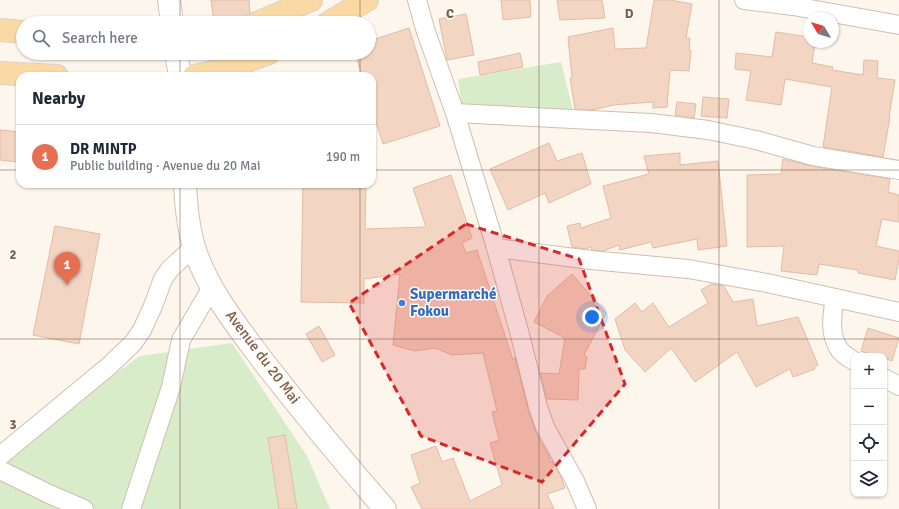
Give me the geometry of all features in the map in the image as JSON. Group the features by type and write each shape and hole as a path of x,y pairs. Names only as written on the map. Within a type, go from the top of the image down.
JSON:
{"main road":[{"path":"169,0 171,16"},
{"path":"273,16 311,0"},
{"path":"340,16 367,0"},
{"path":"0,30 16,31"},
{"path":"177,60 179,72"},
{"path":"213,72 250,60"},
{"path":"0,73 16,74"},
{"name":"Avenue du 20 Mai","path":"185,188 188,223 194,247 212,287 236,325 279,382 354,474 385,509"}],"street":[{"path":"417,0 426,32 455,113 496,248 538,407 545,427 576,481 587,509"},
{"path":"744,0 793,6 899,25"},
{"path":"455,113 651,123 708,130 756,140 813,156 899,170"},
{"path":"0,456 109,366 133,343 142,330 163,279 170,269 194,247"},
{"path":"496,248 592,260 688,269 767,283 899,312"},
{"path":"131,509 172,387 180,340 212,287"},
{"path":"835,298 832,317 833,336 839,350 851,359"},
{"path":"887,380 899,386"},
{"path":"0,470 84,509"}],"highlighted area":[{"path":"466,224 579,259 625,384 542,482 421,436 349,303"}],"green space":[{"path":"561,62 574,115 507,120 491,125 471,119 462,110 458,79"},
{"path":"232,343 307,456 330,509 0,509 0,467 61,412 140,356"}],"building":[{"path":"211,0 249,0 250,13 246,16 213,16"},
{"path":"501,0 530,0 531,17 503,20"},
{"path":"557,0 602,0 605,18 560,20"},
{"path":"654,0 670,0 692,4 686,38 690,38 689,50 691,50 689,71 670,70 667,107 653,108 653,102 613,105 593,110 575,109 570,78 572,78 568,37 613,28 615,49 646,48"},
{"path":"466,14 474,55 447,60 439,19"},
{"path":"409,28 440,126 383,144 376,122 376,72 361,72 357,60 376,60 376,39"},
{"path":"776,32 803,36 803,48 814,48 812,63 833,67 832,70 863,75 864,60 878,61 877,78 895,80 883,157 823,147 832,87 785,79 781,105 746,100 751,71 735,69 736,53 772,57"},
{"path":"520,53 523,67 480,75 478,62"},
{"path":"703,97 729,99 727,118 701,116"},
{"path":"677,102 696,104 694,118 675,115"},
{"path":"0,130 16,132 16,162 0,160"},
{"path":"549,143 557,161 582,153 591,184 549,203 545,193 508,210 490,169"},
{"path":"680,153 680,165 718,161 727,246 698,250 697,239 653,248 651,242 620,250 619,245 603,251 592,250 591,247 586,249 572,247 567,226 580,223 581,228 611,218 603,186 649,174 644,156"},
{"path":"783,159 811,166 890,179 888,192 899,195 899,222 882,219 876,246 899,251 895,280 858,273 858,270 819,264 817,275 781,271 784,246 747,247 747,175 781,174"},
{"path":"451,175 472,238 462,243 466,253 477,250 513,360 515,357 528,410 535,430 549,456 550,462 552,461 562,479 565,488 547,494 554,509 422,509 411,487 420,483 411,455 436,446 442,462 453,458 470,501 502,485 490,443 499,440 492,412 497,411 483,353 452,355 435,348 415,351 393,345 400,274 364,279 364,303 301,302 303,188 366,188 365,229 426,227 413,188"},
{"path":"55,226 100,234 79,344 33,335"},
{"path":"572,274 606,313 584,355 587,357 585,369 579,369 578,400 547,399 540,373 559,374 565,338 534,322 547,296"},
{"path":"711,284 724,286 733,302 753,299 757,326 798,317 818,365 814,367 815,369 793,377 790,369 756,387 737,352 695,382 671,348 645,372 625,350 615,319 635,303 642,312 653,303 669,327 708,303 701,290"},
{"path":"319,326 335,355 322,362 306,334"},
{"path":"868,328 899,338 892,361 887,359 887,353 867,353 861,351"},
{"path":"285,435 297,509 279,509 268,438"}],"place":[{"name":"DR MINTP","path":"67,285"},
{"name":"Supermarché Fokou","path":"402,303"}]}
